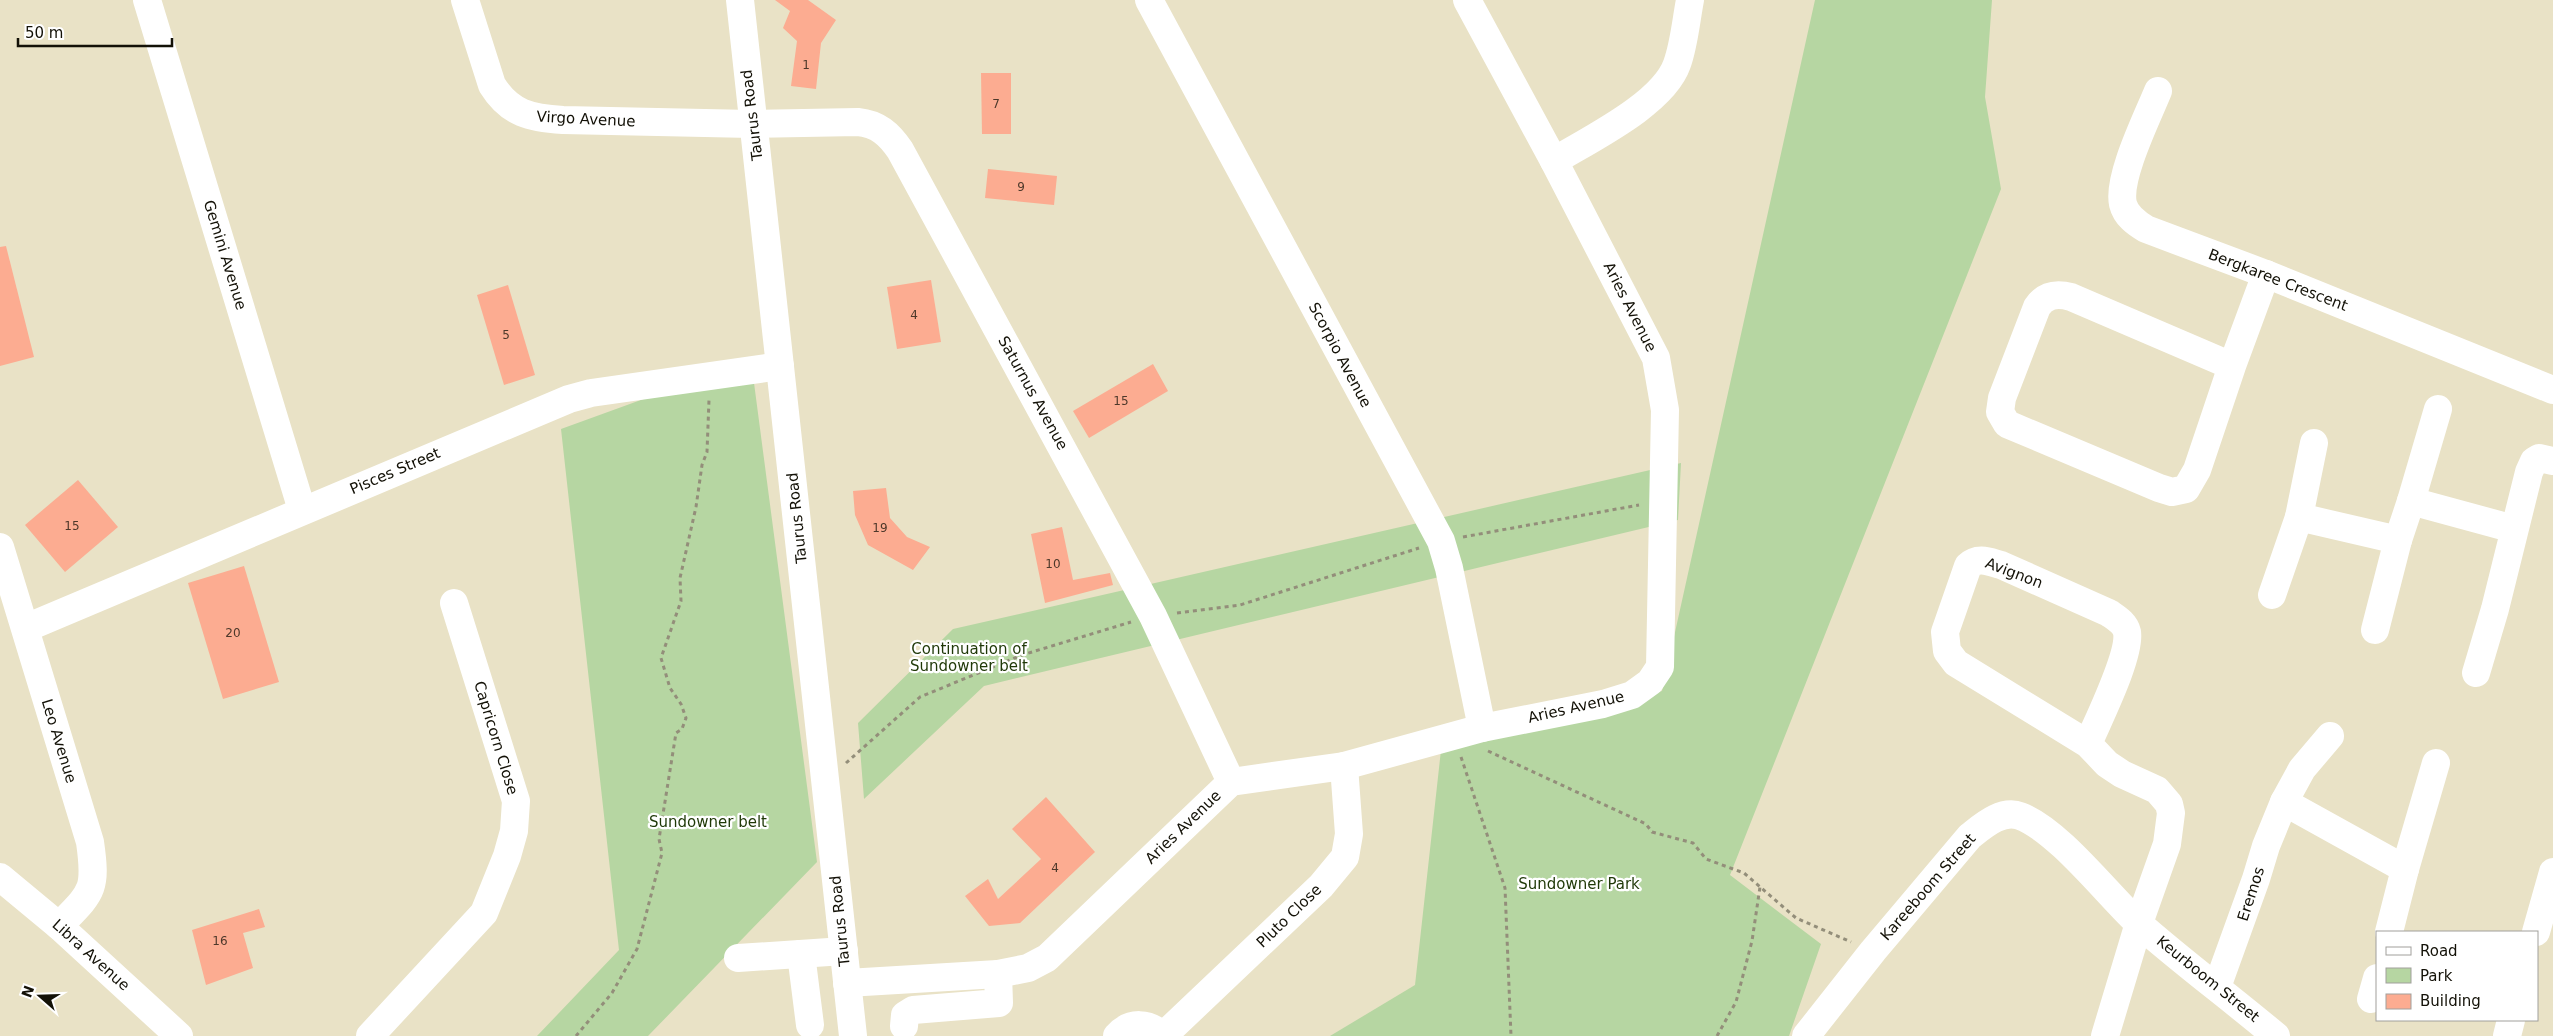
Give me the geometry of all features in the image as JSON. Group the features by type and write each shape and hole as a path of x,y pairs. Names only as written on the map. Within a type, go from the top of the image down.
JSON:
{"street":[{"name":"Gemini Avenue","path":"147,0 302,510"},
{"name":"Virgo Avenue","path":"465,0 492,85 499,97 512,109 539,119 752,124"},
{"name":"Taurus Road","path":"740,0 752,124 824,753 825,782 853,1036"},
{"name":"Scorpio Avenue","path":"1149,0 1441,541 1449,568 1482,728"},
{"name":"Aries Avenue","path":"847,983 998,974 1028,968 1047,958 1231,782 1344,766 1482,728 1602,704 1632,695 1650,682 1660,667 1665,410 1656,358 1468,0"},
{"path":"1554,161 1643,106 1665,85 1677,65 1690,0"},
{"name":"Bergkaree Crescent","path":"2158,91 2125,174 2122,191 2123,206 2133,221 2146,229 2266,274 2553,390"},
{"name":"Saturnus Avenue","path":"752,124 870,123 880,128 894,142 1154,616 1231,782"},
{"path":"2232,366 2071,297 2056,295 2042,300 2037,307 2002,398 2000,412 2007,424 2030,436 2159,488 2180,492 2186,489 2197,470 2232,366 2266,274"},
{"name":"Pisces Street","path":"26,628 569,399 592,393 780,366"},
{"path":"2375,630 2398,540 2438,409"},
{"path":"2272,595 2299,516 2314,443"},
{"path":"2476,673 2534,461 2542,457 2553,461"},
{"path":"2411,501 2514,530"},
{"path":"2299,516 2398,540"},
{"name":"Leo Avenue","path":"0,547 90,842 94,871 90,892 59,926"},
{"name":"Avignon","path":"2088,744 2126,651 2127,631 2123,624 2109,613 2002,565 1983,560 1974,560 1968,566 1945,632 1947,651 1963,668 2088,744 2107,764 2122,774 2157,790 2169,804 2171,813 2168,844 2139,923 2104,1036"},
{"name":"Capricorn Close","path":"370,1036 484,913 507,856 514,831 516,801 454,603"},
{"name":"Eremos","path":"2217,987 2266,846 2284,802 2302,769 2330,736"},
{"path":"2389,931 2436,763"},
{"name":"Pluto Close","path":"1117,1036 1125,1028 1142,1025 1150,1026 1163,1036 1321,886 1345,857 1349,834 1344,766"},
{"path":"2284,802 2405,869"},
{"name":"Kareeboom Street","path":"1806,1036 1873,951 1970,836 1988,822 2006,815 2019,816 2041,828 2058,842 2139,923"},
{"path":"2536,931 2553,872"},
{"name":"Libra Avenue","path":"0,877 59,926 179,1036"},
{"name":"Keurboom Street","path":"2139,923 2276,1036"},
{"path":"738,958 844,951"},
{"path":"802,954 810,1025"},
{"path":"904,1026 904,1015 912,1010 999,1002 998,974"},
{"path":"2508,1036 2511,1021"}],"path":[{"path":"576,1036 612,993 637,949 662,852 659,839 676,733 682,729 686,718 681,704 670,688 661,658 680,601 680,578 696,507 702,465 707,452 710,377"},
{"path":"825,782 920,697 1022,655 1154,616 1240,605 1441,541 1664,500"},
{"path":"1453,735 1646,824 1652,832 1693,843 1706,859 1744,873 1796,918 1873,951"},
{"path":"1453,735 1506,888 1511,1036"},
{"path":"1717,1036 1736,1002 1752,941 1760,886"}],"green space":[{"name":"Sundowner Park","path":"1815,0 1992,0 1985,97 2001,189 1730,875 1821,944 1789,1036 1330,1036 1415,985 1441,750 1662,691"},
{"name":"Sundowner belt","path":"751,360 817,862 648,1036 537,1036 619,950 561,429"},
{"name":"Continuation of Sundowner belt","path":"1681,463 1678,520 984,686 864,799 858,723 953,629"}],"building":[{"path":"775,0 808,0 836,20 821,43 816,89 791,86 797,41 783,28 790,11"},
{"path":"981,73 1011,73 1011,134 982,134"},
{"path":"988,169 1057,176 1054,205 985,198"},
{"path":"6,246 34,357 0,366 0,247"},
{"path":"931,280 941,342 897,349 887,287"},
{"path":"508,285 535,375 504,385 477,295"},
{"path":"1153,364 1168,391 1089,438 1073,411"},
{"path":"78,480 118,527 65,572 25,525"},
{"path":"886,488 890,518 907,537 930,547 913,570 868,545 855,515 853,491"},
{"path":"1062,527 1073,580 1110,573 1113,585 1045,603 1031,534"},
{"path":"244,566 279,682 223,699 188,583"},
{"path":"1046,797 1095,852 1020,923 989,926 965,896 988,879 998,899 1041,859 1012,829"},
{"path":"259,909 265,927 243,933 253,968 206,985 192,930"}]}
